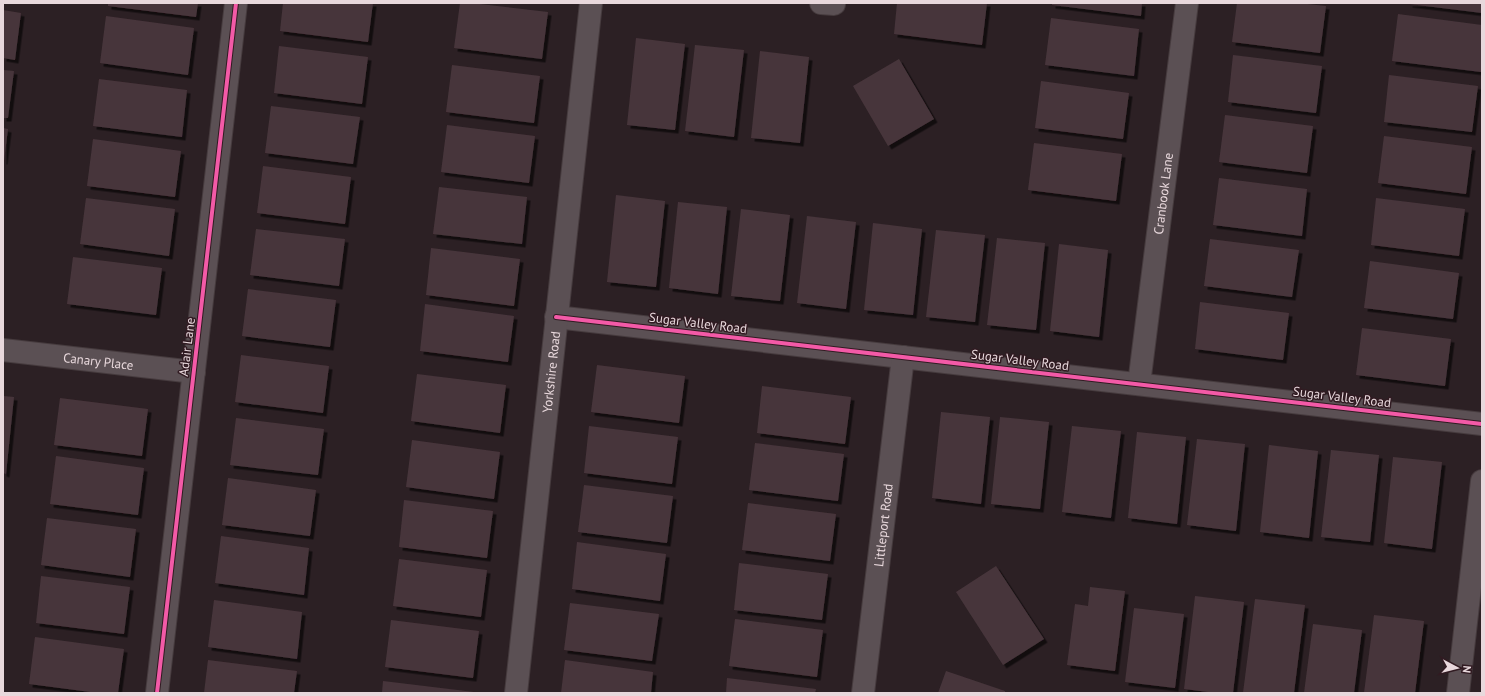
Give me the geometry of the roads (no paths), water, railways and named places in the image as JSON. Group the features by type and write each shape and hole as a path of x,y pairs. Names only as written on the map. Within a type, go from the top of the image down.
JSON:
{"street":[{"name":"Adair Lane","path":"157,693 236,3"},
{"name":"Yorkshire Road","path":"516,693 591,3"},
{"name":"Cranbook Lane","path":"1139,384 1187,3"},
{"name":"Sugar Valley Road","path":"556,317 1482,424"},
{"name":"Canary Place","path":"3,350 194,372"},
{"name":"Littleport Road","path":"863,693 903,357"},
{"path":"1458,693 1482,481"}]}
